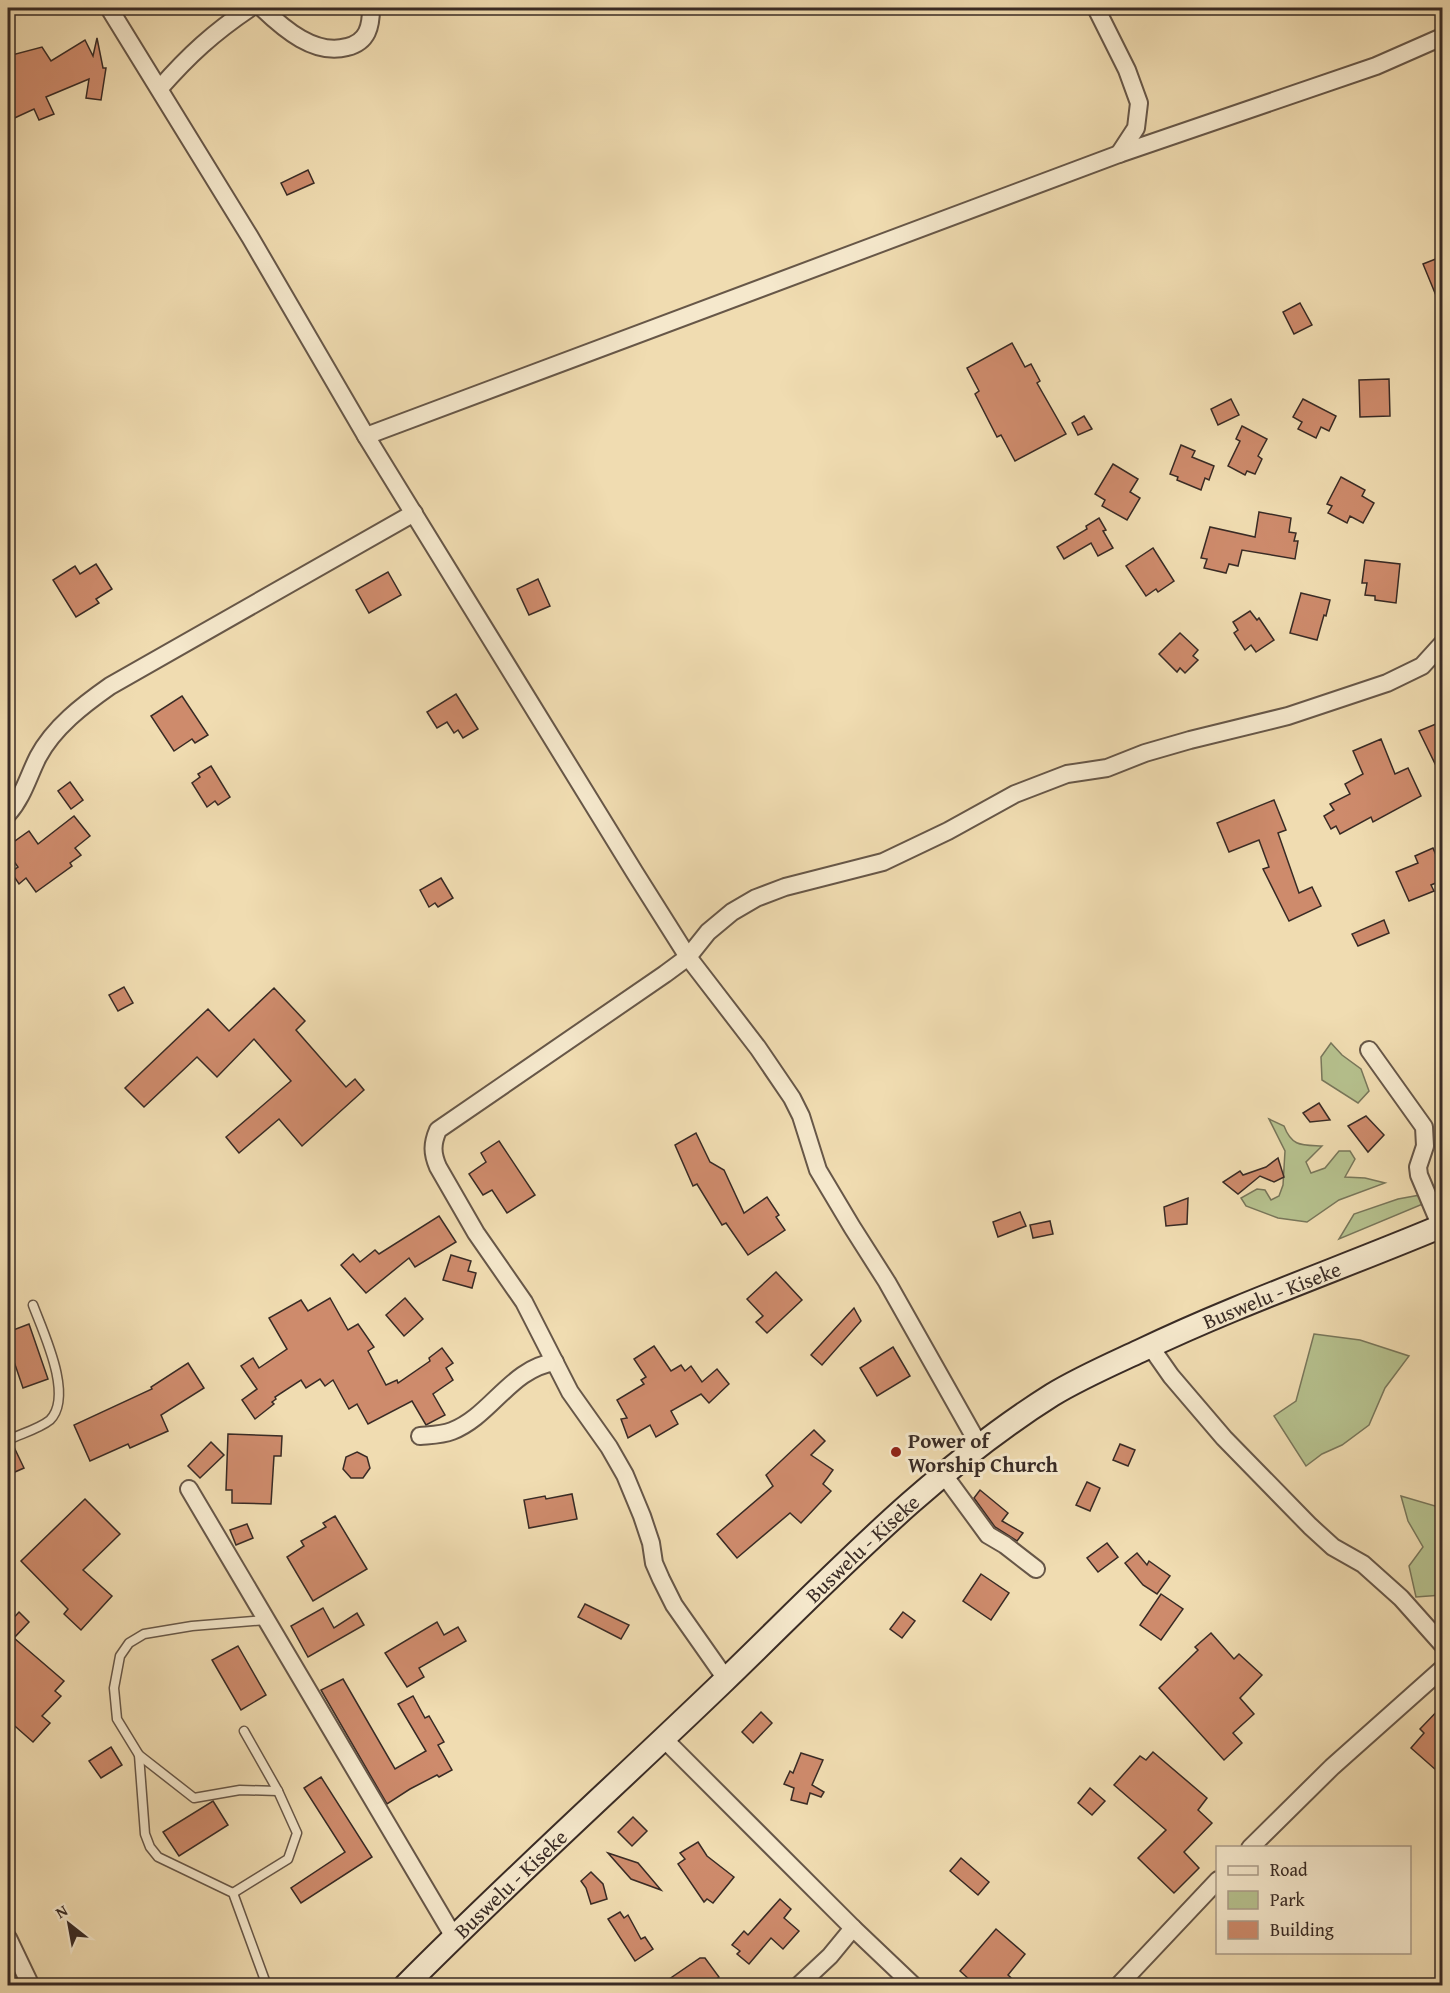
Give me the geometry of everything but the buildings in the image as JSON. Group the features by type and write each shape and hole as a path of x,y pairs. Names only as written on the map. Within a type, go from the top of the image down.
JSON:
{"main road":[{"name":"Buswelu - Kiseke","path":"405,1986 904,1508 979,1445 1084,1377 1195,1325 1442,1227"}],"street":[{"path":"109,8 250,237 366,436 688,957 746,1032 792,1098 801,1116 818,1170 893,1291 979,1445"},
{"path":"160,88 205,40 250,8"},
{"path":"262,8 277,22 302,39 321,48 338,50 355,45 366,37 371,24 371,8"},
{"path":"1096,8 1127,70 1139,103 1136,128 1119,154"},
{"path":"366,436 1119,154 1376,66 1443,38"},
{"path":"8,814 20,798 39,756 58,730 83,705 110,686 414,513"},
{"path":"726,1679 674,1605 654,1563 648,1534 625,1475 609,1447 583,1411 524,1302 476,1233 438,1167 432,1143 438,1130 665,974 688,957 708,932 732,912 756,898 785,887 883,862 948,831 1016,794 1066,774 1107,768 1145,753 1288,716 1387,683 1422,666 1443,644"},
{"path":"1369,1050 1424,1127 1425,1146 1418,1167 1419,1175 1442,1227"},
{"path":"1150,1346 1171,1376 1210,1422 1310,1526 1333,1547 1363,1564 1401,1598 1443,1644"},
{"path":"420,1436 452,1431 468,1423 524,1375 538,1366 555,1362"},
{"path":"944,1475 988,1534 1036,1569"},
{"path":"189,1489 454,1937"},
{"path":"1252,1846 1332,1767 1443,1669"},
{"path":"664,1739 914,1986"},
{"path":"1118,1986 1216,1882"},
{"path":"798,1986 830,1956 853,1928"},
{"path":"8,1938 31,1986"}],"lane":[{"path":"8,1440 48,1421 57,1408 60,1396 58,1378 33,1305"},
{"path":"266,1620 144,1634 129,1643 120,1656 114,1688 117,1719 139,1755 194,1798 240,1790 278,1791"},
{"path":"233,1893 288,1859 297,1833 278,1791 244,1731"},
{"path":"139,1755 145,1834 150,1847 158,1857 233,1893 267,1986"}],"green space":[{"path":"1331,1043 1342,1055 1361,1069 1369,1091 1358,1103 1322,1080 1321,1057"},
{"path":"1269,1119 1284,1126 1290,1138 1298,1144 1322,1146 1306,1162 1311,1173 1325,1168 1339,1151 1350,1151 1355,1159 1345,1177 1365,1178 1385,1183 1339,1200 1307,1222 1278,1218 1246,1206 1241,1198 1257,1189 1265,1190 1271,1200 1279,1196 1283,1185 1285,1151"},
{"path":"1442,1191 1442,1196 1339,1239 1354,1214 1398,1199"},
{"path":"1314,1334 1360,1340 1409,1356 1385,1388 1369,1425 1342,1445 1322,1454 1306,1466 1274,1416 1296,1401"},
{"path":"1401,1496 1442,1508 1442,1595 1416,1597 1409,1566 1423,1547 1408,1521"}],"place":[{"name":"Power of Worship Church","path":"896,1452"}]}
